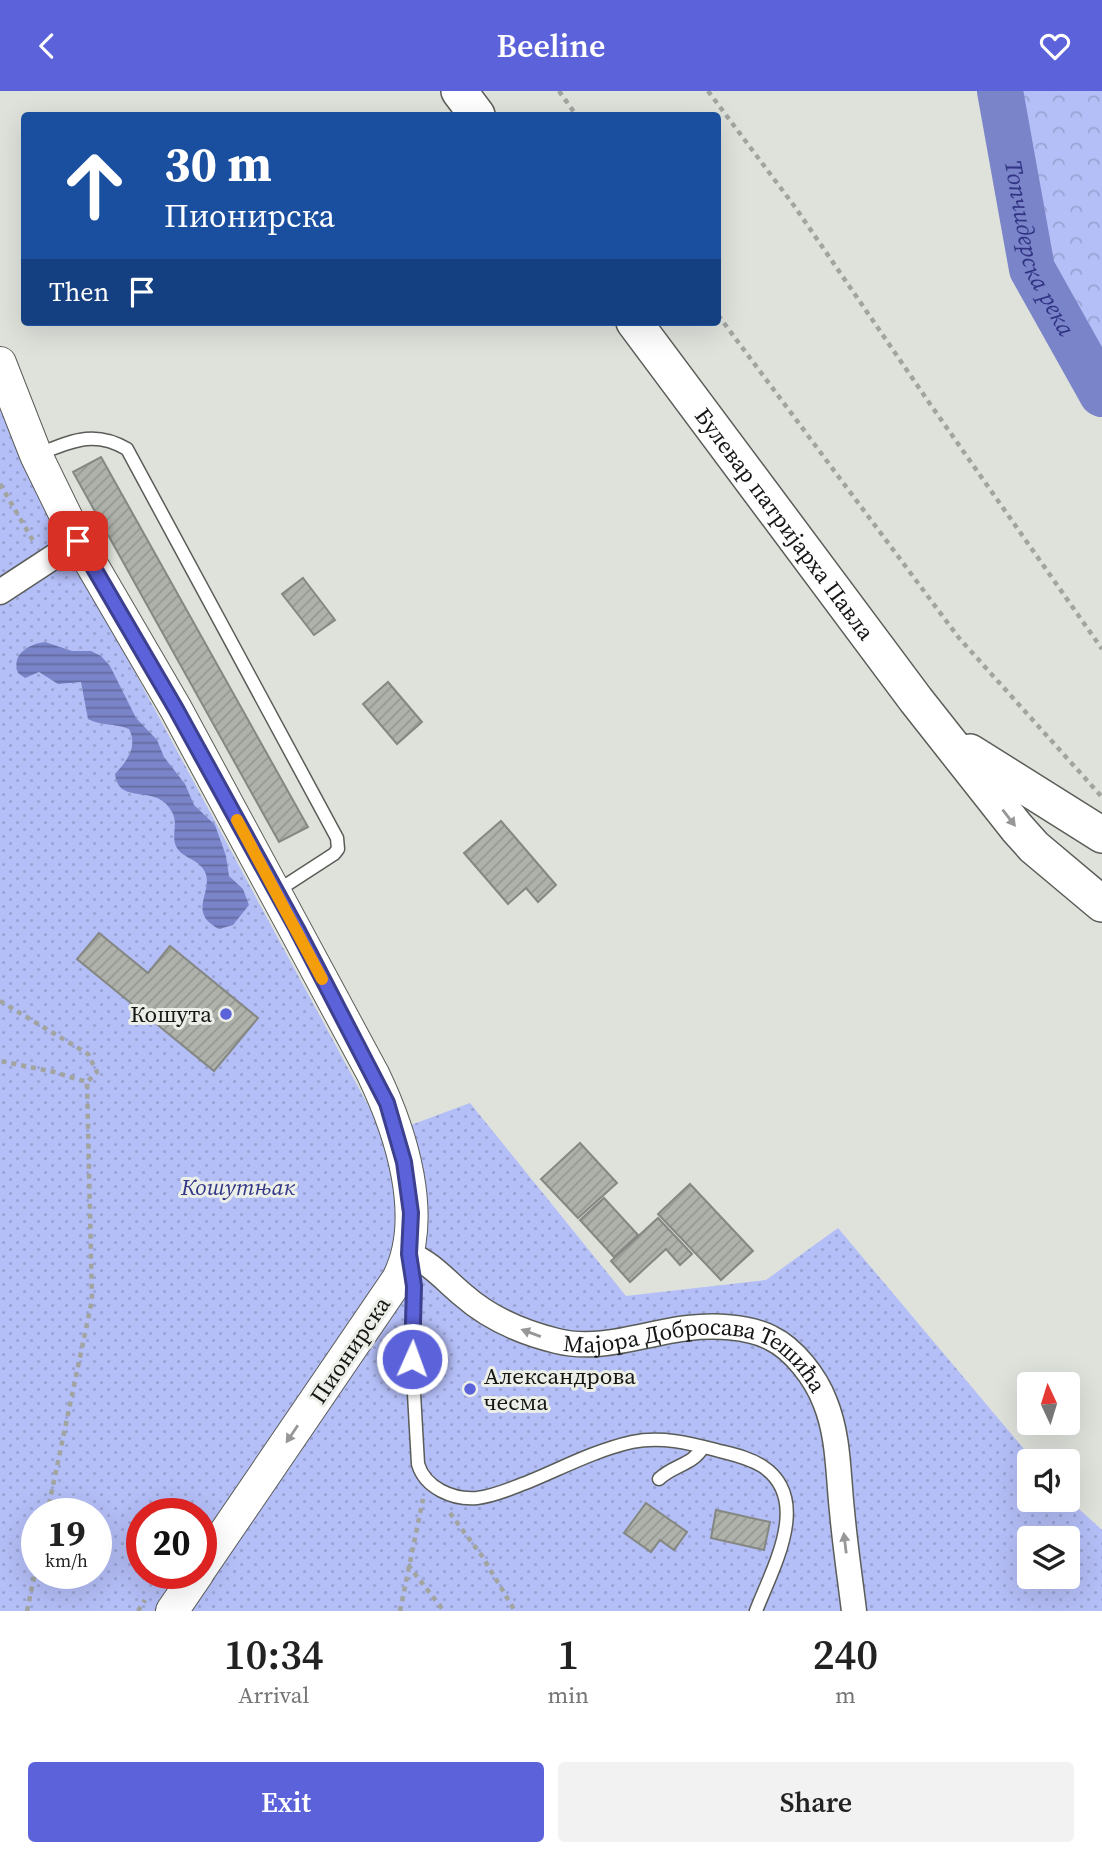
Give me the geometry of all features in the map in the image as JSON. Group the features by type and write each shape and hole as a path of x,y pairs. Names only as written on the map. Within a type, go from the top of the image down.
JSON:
{"main road":[{"path":"459,91 476,112"},
{"name":"Булевар патријарха Павла","path":"637,326 937,726 1034,847 1102,904"},
{"name":"Булевар патријарха Павла","path":"937,726 999,772 1102,835"}],"street":[{"name":"Пионирска","path":"0,363 36,455 78,541 176,709 276,891 387,1103 398,1136 409,1189 412,1227 409,1254 398,1279 217,1545"},
{"path":"0,592 78,541"},
{"name":"Мајора Добросава Тешића","path":"409,1254 428,1264 464,1297 489,1314 559,1342 608,1342 689,1328 722,1327 771,1338 790,1351 810,1375 825,1400 833,1431 854,1611"},
{"path":"172,1611 187,1589"}],"lane":[{"path":"36,455 71,442 95,438 111,440 127,449 337,838 338,849 334,854 276,891"},
{"path":"409,1254 414,1286 412,1359 418,1464 420,1474 426,1481 434,1488 457,1497 475,1498 513,1488 592,1455 632,1442 669,1440 750,1459 772,1474 786,1496 787,1526 756,1611"},
{"path":"659,1479 695,1458 703,1447"}],"path":[{"path":"559,91 574,112"},
{"path":"708,91 795,207 1102,649"},
{"path":"721,319 959,638 1102,797"},
{"path":"0,484 46,562"},
{"path":"0,1000 88,1054 97,1072 87,1082 92,1300 50,1498"},
{"path":"0,1061 87,1082"},
{"path":"400,1611 426,1481"},
{"path":"426,1481 482,1556 515,1611"},
{"path":"408,1565 444,1611"},
{"path":"27,1611 32,1589"}],"green space":[{"path":"1000,91 1102,91 1102,394 1032,269"},
{"name":"Кошутњак","path":"0,399 77,565 384,1135 470,1103 626,1296 766,1280 838,1228 1024,1449 1017,1449 1017,1512 1080,1510 1102,1530 1102,1611 0,1611"}],"shaded area":[{"path":"45,642 72,651 91,651 101,656 110,666 136,718 157,740 164,757 185,784 194,805 215,825 226,856 229,876 243,889 249,905 233,925 219,929 204,916 202,909 207,879 205,872 199,864 183,855 177,848 174,839 174,817 165,803 148,795 123,790 118,784 115,774 132,748 129,729 88,719 81,682 58,684 39,672 25,678 18,673 17,661 22,651"}],"building":[{"path":"101,457 308,827 279,842 73,472"},
{"path":"303,578 335,620 314,635 282,594"},
{"path":"388,682 422,722 397,744 363,704"},
{"path":"501,821 556,885 538,902 526,888 508,904 464,853"},
{"path":"99,933 148,973 170,946 258,1018 214,1071 77,959"},
{"path":"580,1143 617,1183 578,1218 541,1179"},
{"path":"690,1184 753,1251 721,1280 658,1214"},
{"path":"604,1198 638,1235 614,1257 580,1220"},
{"path":"658,1218 692,1254 680,1265 666,1249 630,1282 611,1261"},
{"path":"646,1503 687,1532 674,1550 660,1540 651,1552 624,1533"},
{"path":"716,1510 770,1522 764,1550 711,1538"}],"waterway":[{"name":"Топчидерска река","path":"1000,91 1032,269 1102,394"}],"slow traffic":[{"path":"237,820 322,979"}],"place":[{"name":"Кошута","path":"226,1014"},
{"name":"Александрова чесма","path":"470,1389"}],"route":[{"path":"78,541 176,709 297,929 387,1103 398,1136 409,1189 412,1227 409,1254 414,1286 412,1359"}]}
